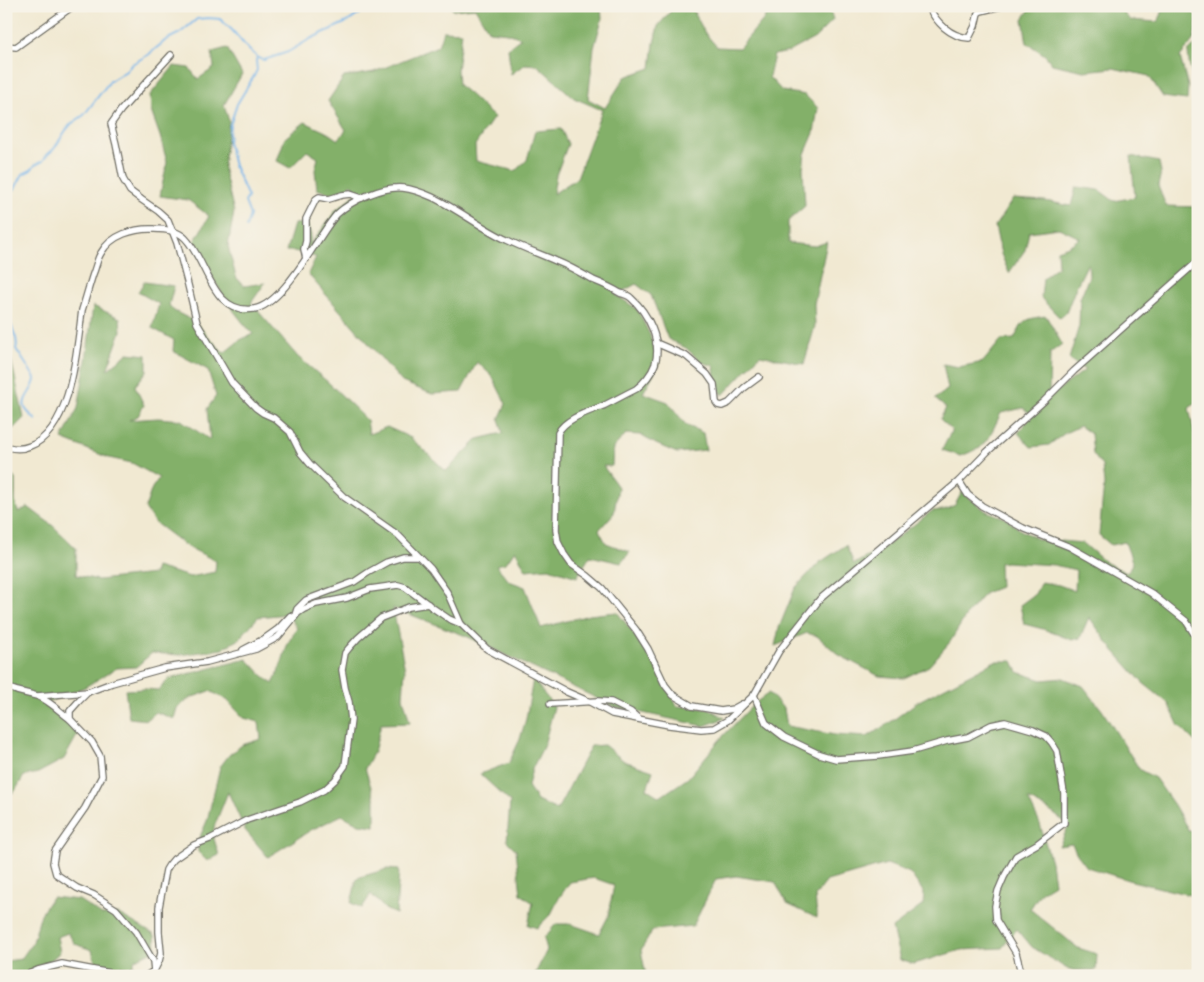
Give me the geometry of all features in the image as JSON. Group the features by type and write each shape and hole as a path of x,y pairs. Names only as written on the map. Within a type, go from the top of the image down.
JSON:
{"street":[{"path":"6,46 16,47 73,6"},
{"path":"928,6 933,16 948,30 969,38 975,26 978,13 1001,6"},
{"path":"171,55 121,110 111,124 123,179 130,191 168,220 174,233 197,323 232,383 256,408 274,418 290,432 300,452 344,497 398,536 432,569 446,592 461,624 487,649 612,714 701,729 714,728 728,720 754,696 779,651 820,599 958,481 1074,371 1198,261"},
{"path":"6,443 11,448 33,445 49,433 58,418 69,392 82,310 99,257 112,240 139,230 159,229 181,234 191,244 223,301 249,310 260,308 279,293 299,270 336,216 344,208 362,198 385,190 403,188 432,197 507,240 630,296 645,314 656,343 656,357 652,370 641,385 564,424 558,433 556,515 558,542 567,559 602,588 636,630 648,649 666,686 673,695 692,706 720,711 733,709 754,696"},
{"path":"306,259 304,249 306,219 316,199 319,197 328,199 350,194 362,198"},
{"path":"656,343 686,356 707,374 714,384 718,405 725,406 759,376"},
{"path":"958,481 968,495 982,506 1023,528 1070,547 1151,593 1186,621 1198,640"},
{"path":"37,696 88,692 165,668 207,662 256,649 278,637 306,600 354,582 382,564 402,557 419,557"},
{"path":"296,612 316,604 347,598 370,589 398,585 412,591 449,619 461,624"},
{"path":"146,976 154,971 161,953 159,907 166,870 169,865 174,859 194,845 247,820 300,802 324,790 335,780 345,766 351,720 342,670 348,648 385,616 409,607 428,604"},
{"path":"6,687 46,700 70,719 92,742 100,756 102,776 85,808 55,850 53,863 56,874 77,888 94,895 116,909 136,932 153,961 154,971"},
{"path":"70,719 70,711 88,692"},
{"path":"754,696 766,723 784,737 827,757 878,756 913,751 968,736 991,725 1005,722 1046,736 1057,751 1064,793 1064,824 1037,844 1016,856 998,891 995,906 996,920 1016,953 1022,976"},
{"path":"550,704 611,702 640,719"},
{"path":"24,976 38,970 62,964 132,976"}],"green space":[{"path":"451,6 601,6 602,19 594,48 588,99 605,108 625,77 651,68 658,26 675,6 691,6 705,33 717,47 739,48 764,19 770,6 829,6 833,20 815,38 789,52 774,55 769,77 782,91 805,95 818,108 814,133 805,154 803,168 805,206 788,221 788,243 815,246 827,242 814,304 815,326 804,364 760,355 723,395 715,384 714,366 701,362 686,348 668,339 651,295 636,284 616,295 637,309 650,335 659,364 643,393 668,402 686,425 703,433 706,450 677,453 640,435 626,434 613,448 612,466 603,466 618,487 614,513 599,530 606,543 630,552 621,563 590,556 577,577 549,568 526,570 515,550 506,563 496,565 509,581 525,587 541,628 589,615 617,612 649,653 677,706 709,709 725,718 704,726 615,707 466,636 393,608 405,670 403,697 410,723 381,724 374,752 365,768 375,800 375,826 359,824 342,815 311,830 268,857 245,830 228,792 214,827 214,839 219,855 207,861 198,852 198,841 207,821 220,767 229,755 242,745 261,739 259,722 244,718 227,700 210,691 190,698 177,708 174,719 156,712 147,720 129,718 125,690 159,690 168,679 247,659 273,684 288,643 297,628 287,614 258,617 239,639 222,649 180,655 152,653 136,667 117,668 85,687 48,702 78,734 64,759 38,773 24,776 15,791 6,796 6,466 15,479 15,501 18,512 28,507 52,525 76,548 76,575 98,580 154,574 156,567 190,577 215,572 216,561 186,546 154,522 145,508 152,488 159,478 132,463 109,458 62,439 78,408 93,306 120,318 121,331 107,370 128,353 147,355 147,371 135,386 144,405 138,416 129,420 158,418 181,420 210,440 207,409 216,396 208,370 173,351 174,340 152,328 159,304 138,292 144,282 174,286 169,305 174,311 194,321 224,353 240,340 253,334 228,302 193,244 209,216 188,200 160,196 167,162 151,111 150,95 174,66 189,68 198,79 214,68 212,52 227,48 242,74 224,105 229,121 223,166 234,212 228,246 236,277 244,286 265,283 251,303 298,357 329,383 367,420 369,434 387,427 411,438 446,471 478,439 503,433 499,419 506,404 492,376 477,362 461,392 432,394 402,382 308,274 316,257 294,251 286,251 294,224 307,223 311,235 310,245 336,210 357,193 352,184 336,196 317,189 315,170 318,158 307,151 290,168 277,161 285,138 305,122 338,140 346,130 328,101 344,77 374,72 438,46 443,31 462,32 457,70 458,85 494,117 475,145 476,161 515,171 527,160 535,131 561,129 568,144 556,175 553,194 577,178 602,110 574,98 537,65 525,64 511,74 508,48 521,38 508,33 489,31 475,8 453,10"},
{"path":"1032,6 1118,6 1130,20 1158,22 1163,10 1160,6 1187,6 1198,18 1194,39 1180,57 1188,86 1187,100 1163,97 1149,76 1113,68 1084,71 1052,64 1045,55 1027,43 1023,19"},
{"path":"1198,42 1198,80 1191,71 1188,52"},
{"path":"1131,156 1159,162 1161,172 1158,186 1166,206 1198,207 1198,332 1194,332 1198,338 1198,402 1189,408 1196,441 1198,442 1198,745 1179,726 1168,703 1143,683 1110,646 1089,617 1080,638 1072,640 1024,624 1020,605 1035,594 1041,582 1059,585 1075,591 1076,570 1054,565 999,563 1000,587 985,593 967,614 950,642 929,666 904,678 879,676 839,655 817,636 807,633 775,646 779,628 795,588 819,563 846,545 854,564 882,549 932,511 944,510 955,505 962,492 986,511 1005,518 1022,531 1038,539 1083,543 1105,562 1127,573 1133,564 1125,542 1111,545 1099,535 1104,484 1102,466 1093,454 1091,434 1080,426 1065,433 1049,445 1031,447 1018,433 1032,415 1023,408 1001,413 990,436 980,448 961,456 942,450 952,430 940,419 946,408 935,399 948,389 943,364 959,367 983,362 1001,340 1014,339 1023,324 1039,317 1046,316 1062,344 1050,353 1049,397 1085,370 1069,359 1079,326 1080,299 1089,276 1088,263 1066,313 1060,318 1041,298 1043,278 1058,266 1057,250 1069,246 1080,238 1059,228 1029,232 1025,250 1009,273 1001,254 995,226 1013,199 1045,201 1071,206 1076,187 1099,190 1114,201 1135,197"},
{"path":"6,349 11,359 24,418 13,429 6,408"},
{"path":"995,661 1013,661 1018,672 1042,680 1063,678 1083,686 1102,710 1140,770 1155,778 1189,831 1198,832 1198,897 1128,880 1087,867 1072,844 1059,846 1069,825 1047,809 1028,799 1040,824 1051,862 1054,884 1041,892 1030,909 1078,948 1097,954 1096,970 1069,970 1032,947 1017,929 1002,948 961,950 913,964 900,960 892,928 923,905 924,893 910,873 887,864 827,881 815,896 817,918 787,904 775,882 736,876 716,879 693,926 653,930 641,950 646,976 534,976 547,950 544,938 556,924 570,924 599,934 608,917 614,885 594,878 570,882 551,914 537,928 528,925 533,903 521,894 516,850 507,841 510,802 480,774 509,763 520,739 526,719 533,679 554,707 544,745 532,769 528,786 537,801 557,810 591,746 604,745 624,761 653,771 647,789 660,797 688,778 723,736 755,703 769,693 784,709 787,726 835,735 867,737 917,702"},
{"path":"387,869 399,870 396,914 385,909 371,894 362,908 351,903 357,878"},
{"path":"52,897 79,900 102,915 119,914 155,935 156,950 135,959 129,976 86,976 85,973 96,965 92,950 75,944 68,933 57,937 60,952 49,962 47,976 6,976 6,961 21,959 33,942 41,914"}],"waterway":[{"path":"6,190 14,190 23,174 43,161 54,149 71,124 84,115 110,81 166,40 180,33 197,19 220,19 249,50 264,60 288,52 310,39 349,21 371,6"},
{"path":"246,227 250,215 245,202 248,197 234,166 228,142 230,125 237,104 257,70 257,57"},
{"path":"6,301 16,338 16,349 35,378 35,382 24,404 26,410 36,420"}]}
